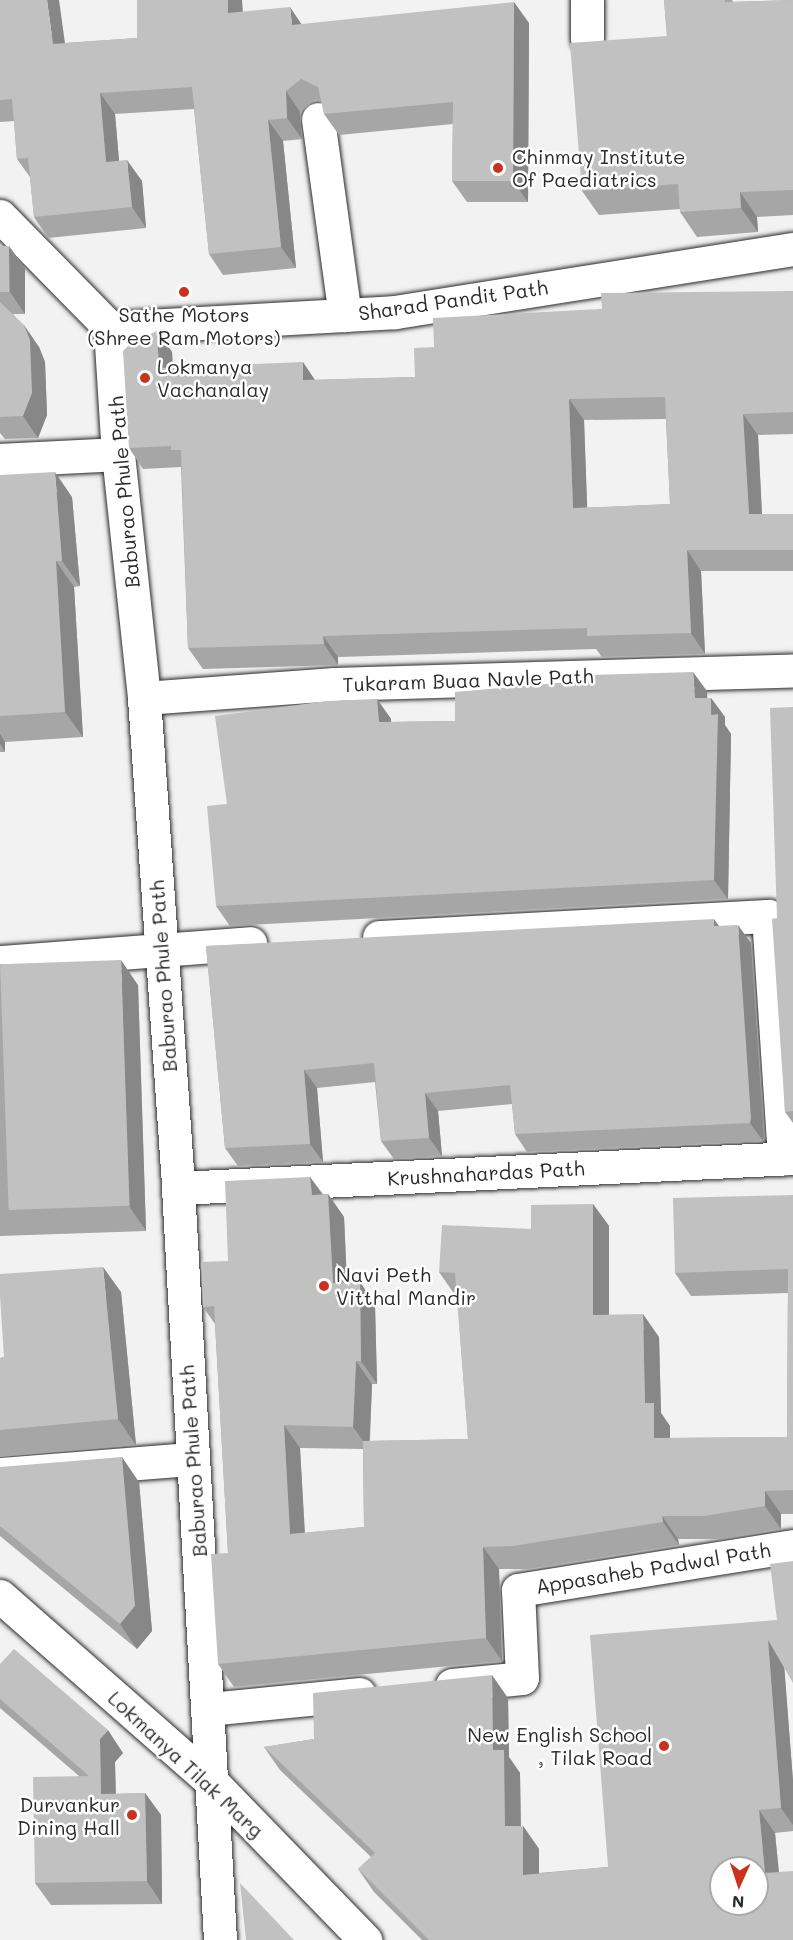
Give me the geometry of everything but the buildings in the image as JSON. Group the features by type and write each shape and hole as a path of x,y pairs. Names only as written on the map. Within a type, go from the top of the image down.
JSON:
{"street":[{"path":"587,0 587,38"},
{"path":"318,119 345,315"},
{"path":"0,216 110,328"},
{"name":"Sharad Pandit Path","path":"110,328 395,312 793,249"},
{"name":"Baburao Phule Path","path":"110,328 118,454 144,698 178,1188 192,1459 209,1709 220,1940"},
{"path":"0,460 118,454"},
{"name":"Tukaram Buaa Navle Path","path":"144,698 334,684 793,670"},
{"path":"352,938 768,916 789,1158"},
{"path":"0,962 161,948 280,942"},
{"name":"Krushnahardas Path","path":"178,1188 789,1158"},
{"path":"0,1474 192,1459"},
{"name":"Appasaheb Padwal Path","path":"209,1709 522,1678 518,1590 793,1546"},
{"name":"Lokmanya Tilak Marg","path":"0,1596 213,1783 364,1940"}],"place":[{"name":"Chinmay Institute Of Paediatrics","path":"498,168"},
{"name":"Sathe Motors (Shree Ram Motors)","path":"184,292"},
{"name":"Lokmanya Vachanalay","path":"145,378"},
{"name":"Navi Peth Vitthal Mandir","path":"324,1286"},
{"name":"New English School , Tilak Road","path":"664,1746"},
{"name":"Durvankur Dining Hall","path":"132,1815"}]}
